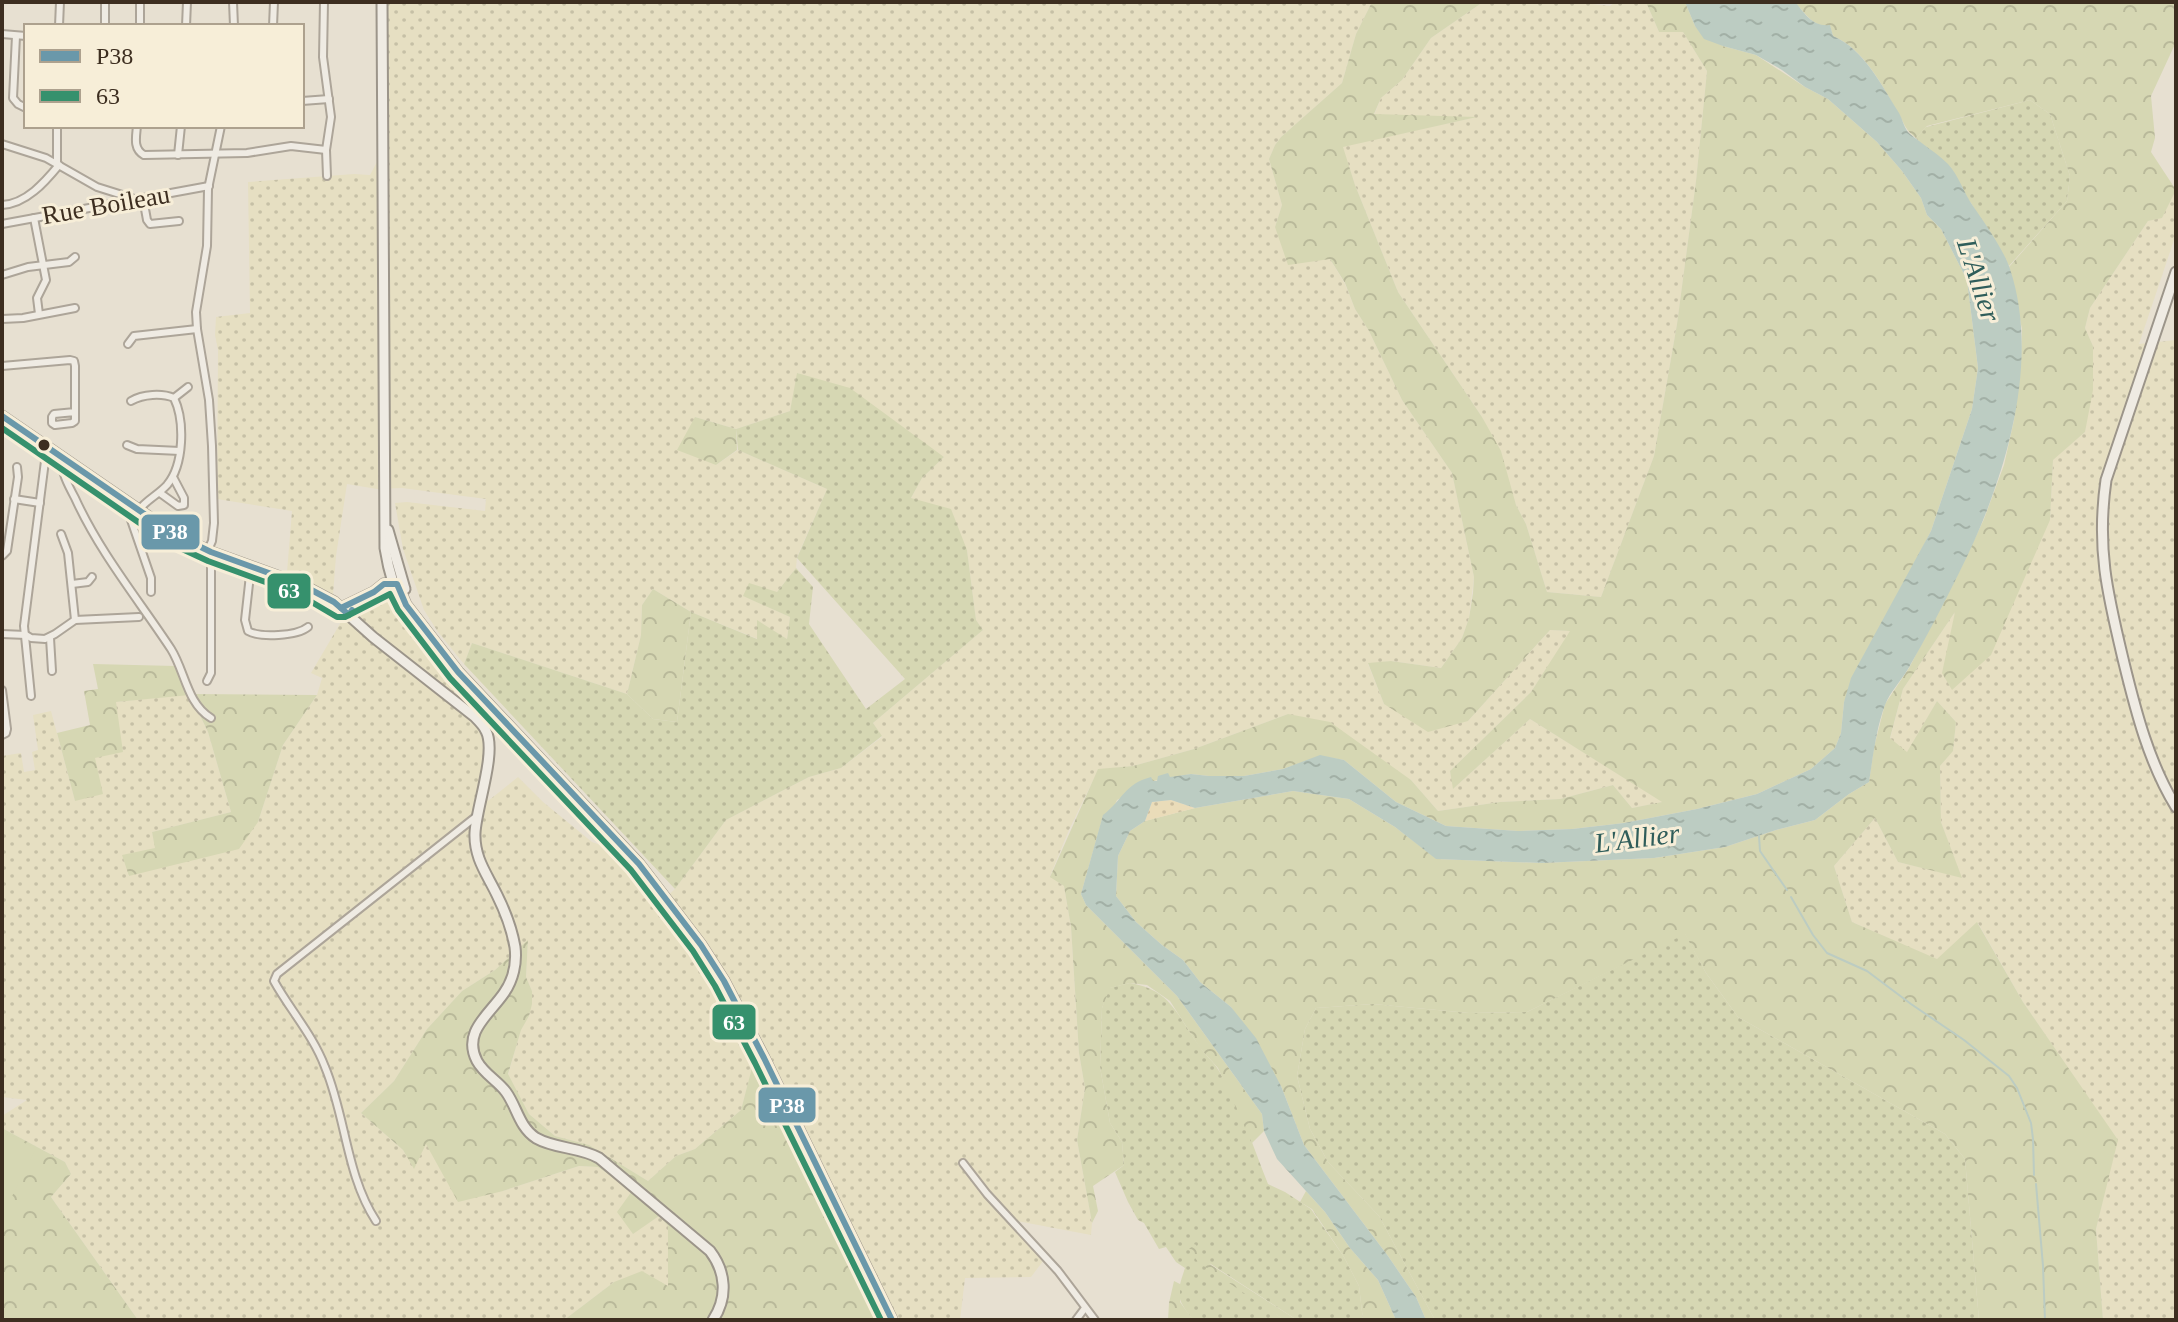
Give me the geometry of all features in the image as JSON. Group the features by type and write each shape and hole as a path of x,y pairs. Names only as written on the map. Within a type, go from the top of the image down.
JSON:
{"street":[{"path":"59,24 60,2"},
{"path":"105,2 105,24"},
{"path":"140,2 140,24"},
{"path":"186,24 187,2"},
{"path":"233,2 234,24"},
{"path":"273,24 274,2"},
{"path":"324,2 323,57 331,124 326,150 327,176"},
{"path":"382,2 386,523 404,612 416,631 448,666 458,672"},
{"path":"2,34 24,36"},
{"path":"16,36 13,98 24,107"},
{"path":"304,101 329,99"},
{"path":"2,205 27,197 58,164 57,128"},
{"path":"137,128 136,146 142,154 247,153 291,146 326,150"},
{"path":"178,155 181,128"},
{"path":"207,681 211,673 212,446 209,400 197,329 197,304 207,246 209,186 221,128"},
{"path":"2,144 58,164 114,194 139,199 150,224 179,221"},
{"name":"Rue Boileau","path":"2,224 209,186"},
{"path":"97,187 100,206"},
{"path":"113,204 114,194"},
{"path":"34,218 46,284 37,298 39,314"},
{"path":"2,275 28,267 69,262 75,257"},
{"path":"2176,272 2109,468 2101,514 2102,557 2107,588 2132,694 2148,748 2176,807"},
{"path":"2,319 75,308"},
{"path":"128,344 134,336 197,329"},
{"path":"2,366 74,361 75,412"},
{"path":"174,398 188,387"},
{"path":"131,401 140,396 174,398"},
{"path":"151,592 151,578 130,517 134,508 160,493 173,477 180,451 179,415 174,398"},
{"path":"2,416 172,533 210,551 302,585 342,608 373,637 475,717 490,740 475,837 476,852 503,907 514,941 516,959 506,989 478,1024 473,1051 487,1074 505,1091 532,1135 545,1142 584,1151 606,1162 710,1251 719,1265 723,1281 721,1307 713,1320"},
{"path":"127,445 137,449 180,451"},
{"path":"31,696 24,626 45,461 51,450"},
{"path":"61,457 63,472 88,525 171,650 196,703 211,718"},
{"path":"2,556 7,551 17,467"},
{"path":"160,493 178,506 183,506 184,498 173,477"},
{"path":"14,499 40,503"},
{"path":"38,519 47,523"},
{"path":"61,534 68,553 75,620"},
{"path":"251,566 245,620 249,632 260,636 301,633 308,627"},
{"path":"72,584 88,582 92,577"},
{"path":"342,608 398,584"},
{"path":"398,584 413,613 458,672 632,855 701,945 724,981 764,1058 892,1320"},
{"path":"2,634 50,638 75,620 139,617"},
{"path":"50,638 52,671"},
{"path":"2,690 7,729 2,735"},
{"path":"376,1221 362,1198 325,1066 274,981 277,974 478,815"},
{"path":"963,1163 987,1194 1058,1271 1095,1320"},
{"path":"1076,1320 1085,1308"}],"shaded area":[{"path":"377,2 1372,2 1356,34 1342,83 1275,145 1269,159 1282,205 1275,227 1330,259 1345,284 1402,400 1452,473 1474,577 1469,618 1462,638 1441,668 1391,661 1368,664 1384,704 1468,721 1550,630 1571,631 1531,692 1450,771 1454,788 1530,719 1663,802 1632,808 1613,785 1560,799 1500,802 1438,811 1411,780 1288,714 1194,749 1133,766 1098,770 1050,876 1064,886 1071,927 1079,1053 1085,1088 1077,1140 1092,1223 1091,1235 1017,1221 1043,1261 1031,1277 965,1278 960,1320 882,1320 754,1062 741,1110 695,1149 676,1156 648,1181 589,1145 555,1136 529,1114 508,1075 521,1029 529,1016 532,991 526,977 528,941 495,970 462,991 427,1029 394,1081 361,1113 403,1150 414,1168 426,1143 503,1191 579,1166 598,1167 632,1191 633,1233 659,1216 668,1226 668,1287 614,1282 564,1320 138,1320 51,1197 71,1174 65,1162 2,1128 2,1116 27,1100 2,1097 2,756 21,753 24,772 35,770 32,752 38,750 33,715 51,711 75,801 116,702 189,694 208,732 231,812 152,832 156,848 128,876 258,822 283,745 317,695 322,678 311,673 344,617 479,725 487,741 488,801 518,777 592,842 612,849 662,901 675,889 726,820 809,777 841,768 882,737 873,723 983,630 976,620 967,550 911,498 922,478 944,457 798,373 790,411 736,429 695,417 716,465 738,450 827,489 797,557 796,568 777,592 744,596 790,617 787,639 757,621 758,639 691,612 653,589 642,605 641,635 627,694 472,643 464,664 424,610 403,549 395,503 485,511 486,499 347,484 333,595 287,572 292,511 217,499 216,317 250,313 248,182 370,175 378,160"},
{"path":"1483,2 1575,2 1610,6 1615,2 1646,2 1659,32 1683,32 1707,71 1677,324 1654,456 1601,597 1547,592 1526,524 1482,417 1398,292 1342,146 1472,118 1374,115 1381,98 1402,80 1431,38"},
{"path":"2176,190 2176,234 2139,344 2176,340 2176,1320 2103,1320 2096,1229 2117,1140 2023,1002 1978,923 1937,960 1852,922 1834,866 1875,818 1898,862 1961,877 1941,822 1940,766 1953,750 1956,722 1937,701 1907,753 1890,739 1903,689 1957,609 2050,520 2053,459 2085,432 2093,346 2085,328 2090,308 2148,221 2162,217"},
{"path":"391,598 409,630 460,687 453,693 361,618 359,612 365,605"}],"green space":[{"path":"1372,2 1483,2 1431,38 1402,80 1381,98 1374,114 1477,117 1343,147 1398,292 1482,417 1501,451 1516,505 1526,524 1547,592 1601,597 1654,456 1677,324 1707,71 1683,32 1659,32 1646,2 1685,2 1695,26 1723,46 1756,55 1828,99 1877,142 1902,171 1921,198 1927,215 1941,229 1967,280 1978,368 1972,409 1931,531 1844,702 1841,733 1835,748 1811,769 1757,794 1624,823 1572,829 1518,831 1446,826 1396,802 1344,760 1320,756 1283,769 1244,776 1191,774 1153,781 1117,800 1103,816 1081,894 1086,905 1177,996 1262,1114 1264,1131 1252,1143 1218,1068 1200,1048 1170,1001 1147,985 1130,983 1110,988 1102,1008 1100,1067 1110,1123 1122,1142 1124,1165 1093,1186 1098,1211 1092,1223 1077,1140 1085,1088 1079,1053 1071,927 1064,886 1050,877 1098,769 1133,766 1194,749 1288,714 1330,722 1411,780 1438,811 1500,802 1560,799 1613,785 1632,808 1662,802 1530,719 1453,789 1450,771 1531,692 1570,631 1550,630 1468,721 1428,732 1384,704 1368,663 1391,661 1441,668 1462,638 1469,618 1474,577 1452,473 1402,400 1345,283 1330,259 1288,265 1275,227 1282,205 1269,159 1275,145 1342,83 1356,34"},
{"path":"1794,2 2176,2 2176,42 2151,96 2155,138 2151,152 2176,190 2162,218 2148,221 2090,308 2085,328 2093,346 2093,390 2085,432 2053,460 2050,520 1991,655 1952,690 1942,673 1955,612 1903,689 1890,738 1907,752 1937,701 1956,722 1953,751 1940,766 1941,822 1962,878 1898,862 1875,818 1834,866 1852,922 1937,959 1977,922 2023,1002 2118,1140 2096,1229 2103,1320 1979,1320 1965,1159 1945,1134 1738,1017 1706,973 1685,934 1527,1012 1469,1013 1373,1004 1316,1008 1305,1029 1297,1076 1310,1129 1328,1162 1379,1216 1435,1320 1426,1320 1416,1297 1388,1256 1304,1145 1281,1086 1231,1007 1200,982 1183,960 1136,922 1116,896 1118,856 1130,831 1145,821 1195,808 1293,791 1349,799 1395,827 1437,859 1542,863 1654,858 1725,847 1815,820 1869,782 1885,704 1909,668 1960,570 1984,519 2004,465 2014,420 2022,329 2009,267 2067,201 2070,176 2050,114 2030,100 1927,126 1916,138 1907,129 1863,59 1833,36 1830,26 1814,22"},
{"path":"2030,100 2050,114 2070,176 2067,201 2009,266 1971,203 1916,138 1926,127"},
{"path":"797,373 850,388 944,457 922,478 911,498 951,509 967,550 976,620 983,630 873,723 882,736 841,768 809,777 726,820 675,889 464,664 472,643 627,694 653,719 677,722 691,612 757,639 757,620 787,639 790,617 743,596 749,583 777,592 796,568 813,587 809,624 866,709 905,679 797,558 827,489 738,450 736,429 790,411"},
{"path":"695,417 736,429 737,450 716,465 677,450"},
{"path":"653,589 691,612 677,722 653,719 627,694 641,635 642,605"},
{"path":"93,664 176,666 190,694 317,695 283,745 258,822 239,849 129,876 122,855 155,848 152,832 231,812 208,732 190,695 116,702 123,752 95,758 103,794 75,801 57,733 90,725 84,691 98,689"},
{"path":"1685,933 1706,973 1738,1017 1945,1134 1965,1159 1979,1320 1435,1320 1379,1216 1328,1162 1310,1129 1297,1076 1305,1029 1316,1008 1373,1004 1469,1013 1527,1012"},
{"path":"528,940 526,977 532,991 532,1004 508,1074 529,1114 555,1136 589,1145 648,1181 676,1156 695,1149 741,1110 754,1060 882,1320 564,1320 614,1282 642,1271 668,1286 668,1226 659,1216 633,1234 617,1212 632,1191 598,1167 579,1166 458,1202 426,1144 414,1169 403,1150 361,1113 394,1081 427,1029 462,991 495,970"},
{"path":"1130,983 1144,986 1165,998 1217,1068 1240,1112 1268,1184 1311,1209 1344,1257 1359,1286 1363,1320 1297,1320 1189,1250 1284,1320 1193,1320 1187,1313 1179,1296 1185,1268 1176,1262 1166,1247 1159,1249 1144,1223 1138,1220 1115,1172 1124,1165 1122,1142 1110,1123 1100,1067 1102,1008 1109,988"},
{"path":"2,1128 65,1162 71,1174 51,1197 138,1320 2,1320"},
{"path":"2,1131 36,1149 5,1210 2,1209"},
{"path":"1306,1191 1378,1280 1396,1320 1363,1320 1359,1286 1312,1209 1300,1202"},
{"path":"1195,1244 1211,1265 1297,1320 1284,1320 1198,1262 1189,1249"},
{"path":"1174,1281 1180,1284 1180,1302 1193,1320 1168,1320"}],"sand":[{"path":"1171,800 1195,808 1145,821 1152,802"}],"water":[{"name":"L'Allier","path":"1685,2 1796,3 1814,22 1830,25 1833,36 1863,59 1886,91 1908,132 1952,169 2007,261 2019,306 2022,345 2020,384 2013,424 2003,464 1975,539 1928,633 1885,705 1869,782 1815,820 1725,847 1654,858 1542,863 1436,859 1395,827 1349,799 1293,791 1195,808 1171,800 1152,802 1145,821 1130,831 1118,856 1116,896 1136,922 1183,960 1200,982 1231,1007 1256,1038 1281,1086 1304,1145 1388,1256 1416,1297 1426,1320 1396,1320 1378,1280 1350,1248 1325,1212 1277,1159 1264,1131 1262,1114 1177,996 1086,905 1081,894 1103,815 1135,784 1151,777 1157,781 1158,776 1168,773 1170,777 1191,774 1244,776 1283,769 1320,755 1344,760 1396,802 1446,826 1518,831 1572,829 1624,823 1757,794 1811,769 1835,748 1841,733 1844,702 1851,678 1931,531 1972,409 1978,368 1967,280 1941,229 1927,215 1921,198 1877,142 1828,99 1782,70 1756,55 1704,39"}],"waterway":[{"path":"1759,836 1760,851 1787,890"},
{"path":"1791,897 1827,953 1867,971 2009,1076 2031,1123 2034,1175"},
{"path":"2036,1184 2045,1320"}],"transit line":[{"name":"P38","path":"2,416 172,533 211,552 302,585 334,602 349,615 352,610"},
{"name":"63","path":"2,428 167,542 208,561 298,594 337,617 345,617 390,594 398,610 450,678 631,870 693,951 755,1063 881,1320"},
{"name":"P38","path":"341,608 384,584 397,584 406,605 458,672 639,864 701,945 724,981 892,1320"}]}
